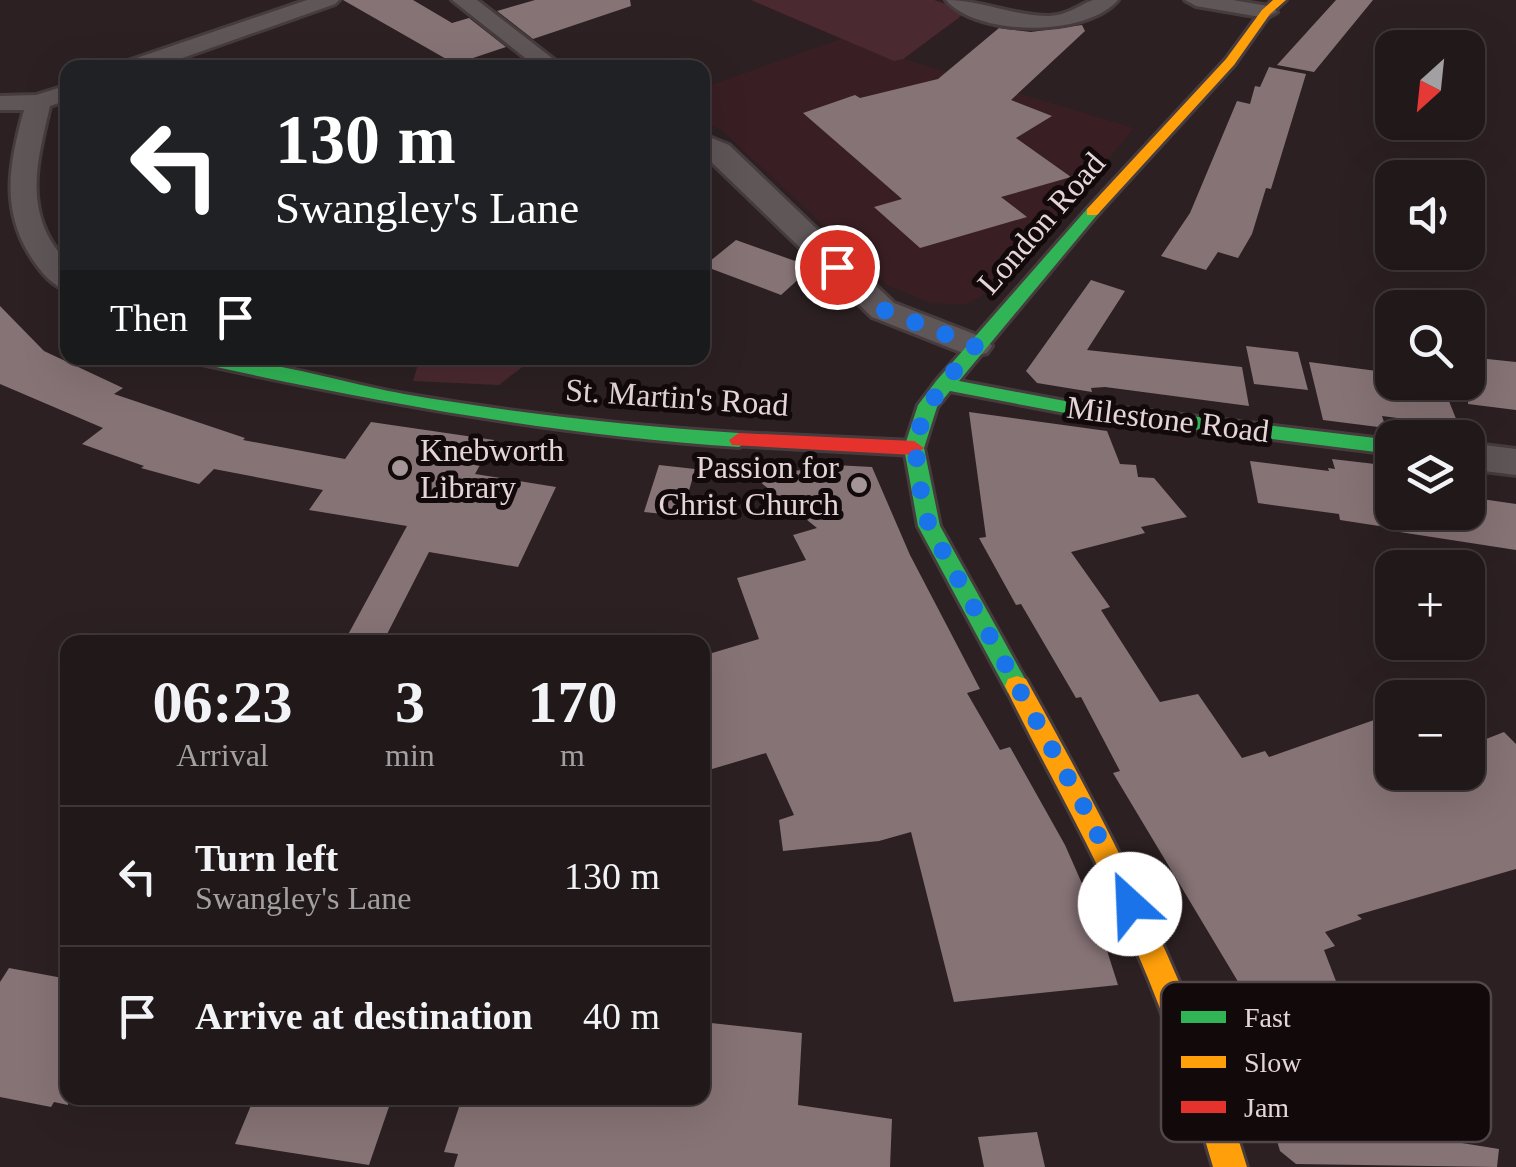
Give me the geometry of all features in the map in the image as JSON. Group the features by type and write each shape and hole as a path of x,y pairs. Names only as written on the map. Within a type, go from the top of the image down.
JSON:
{"main road":[{"name":"London Road","path":"1165,982 1104,848 929,526 917,480 914,448 928,405 944,384 1044,264 1230,62 1273,6"},
{"name":"St. Martin's Road","path":"233,365 325,386 560,425 655,436 914,448"},
{"name":"Milestone Road","path":"944,384 1065,407 1375,445"},
{"name":"London Road","path":"1223,1142 1230,1167"}],"street":[{"path":"153,60 328,0"},
{"path":"463,0 543,60"},
{"path":"957,0 968,9 1048,24 1091,14 1107,0"},
{"path":"1196,0 1273,6"},
{"path":"0,104 40,102 60,95"},
{"path":"40,102 24,159 20,194 36,246 60,272"},
{"path":"710,146 720,150 791,224 884,310 975,346"},
{"path":"1485,458 1516,462"}],"shaded area":[{"path":"750,0 934,0 968,11 904,59 1134,128 1078,196 983,295 965,305 931,303 887,285 723,131 710,124 710,85 841,39"},
{"path":"751,0 934,0 968,11 903,59 894,61"},
{"path":"418,365 525,365 499,385 413,381"}],"building":[{"path":"343,0 413,0 452,23 469,18 506,47 467,60 448,60"},
{"path":"535,0 630,0 631,6 533,39 497,11"},
{"path":"1336,0 1373,0 1314,72 1277,65"},
{"path":"1082,25 1085,31 1011,100 1052,116 1016,138 1071,177 1001,197 1027,217 920,248 874,207 902,199 803,113 855,95 860,98 938,79 999,28 1031,32"},
{"path":"1269,67 1306,74 1271,189 1266,188 1252,234 1238,258 1218,252 1206,270 1161,256 1190,213 1237,101 1250,104 1255,86 1260,87"},
{"path":"736,240 812,267 781,295 710,268 710,261"},
{"path":"1091,280 1125,291 1087,350 1242,367 1249,406 1105,387 1091,388 1092,392 1037,383 1026,371"},
{"path":"0,306 44,351 60,358 60,365 74,365 123,388 114,394 243,440 345,459 371,422 494,440 475,474 556,487 518,567 429,552 387,635 348,635 407,526 309,510 323,490 214,469 199,484 141,468 144,466 82,444 103,428 0,384"},
{"path":"1246,346 1298,352 1308,390 1254,384"},
{"path":"1485,359 1516,362 1516,410 1468,404 1468,400 1485,400"},
{"path":"1309,362 1375,371 1375,400 1448,400 1457,420 1382,416 1383,420 1375,420 1375,427 1323,420"},
{"path":"969,412 1107,431 1120,464 1136,465 1138,477 1154,478 1187,517 1141,527 1145,533 1071,552 1110,607 1101,610 1160,702 1198,694 1242,758 1265,751 1269,757 1374,720 1375,790 1485,790 1485,739 1504,732 1516,744 1516,869 1357,915 1362,919 1325,932 1335,946 1324,950 1336,982 1238,982 1113,773 1120,771 1081,697 1076,698 1021,604 1016,605 979,538 986,537"},
{"path":"1332,459 1375,464 1375,525 1340,520 1339,514 1258,503 1250,461 1329,471 1328,468 1335,469"},
{"path":"733,460 785,462 794,471 834,465 872,467 910,555 980,689 967,693 1000,750 1010,747 1065,845 1095,913 1118,985 954,1002 911,832 879,841 783,851 779,820 794,815 766,753 710,770 710,654 759,639 737,578 806,560 793,535 817,528"},
{"path":"659,465 695,469 682,516 644,512"},
{"path":"1485,499 1516,504 1516,550 1393,531 1485,530"},
{"path":"9,968 60,978 60,1103 54,1102 51,1107 0,1097 0,982"},
{"path":"711,1023 802,1033 798,1105 892,1119 890,1167 454,1167 458,1154 444,1152 460,1105 710,1105"},
{"path":"251,1105 390,1105 369,1165 235,1144"},
{"path":"1037,1132 1045,1167 984,1167 978,1137"},
{"path":"1277,1142 1456,1142 1499,1149 1497,1167 1296,1164 1280,1151"}],"traffic: fast":[{"path":"1017,686 929,526 914,448 928,405 1092,212"},
{"path":"234,365 335,387 536,421 739,440"},
{"path":"944,384 1065,407 1375,445"}],"traffic: slow":[{"path":"1092,212 1230,62 1266,12 1280,0"},
{"path":"1017,686 1110,860 1166,982"},
{"path":"1223,1142 1230,1167"}],"traffic: jam":[{"path":"739,440 914,448"}],"place":[{"name":"Knebworth Library","path":"400,468"},
{"name":"Passion for Christ Church","path":"859,485"}],"route":[{"path":"837,267 884,310 975,346 928,405 914,448 917,480 929,526 1089,816 1130,904"}]}
